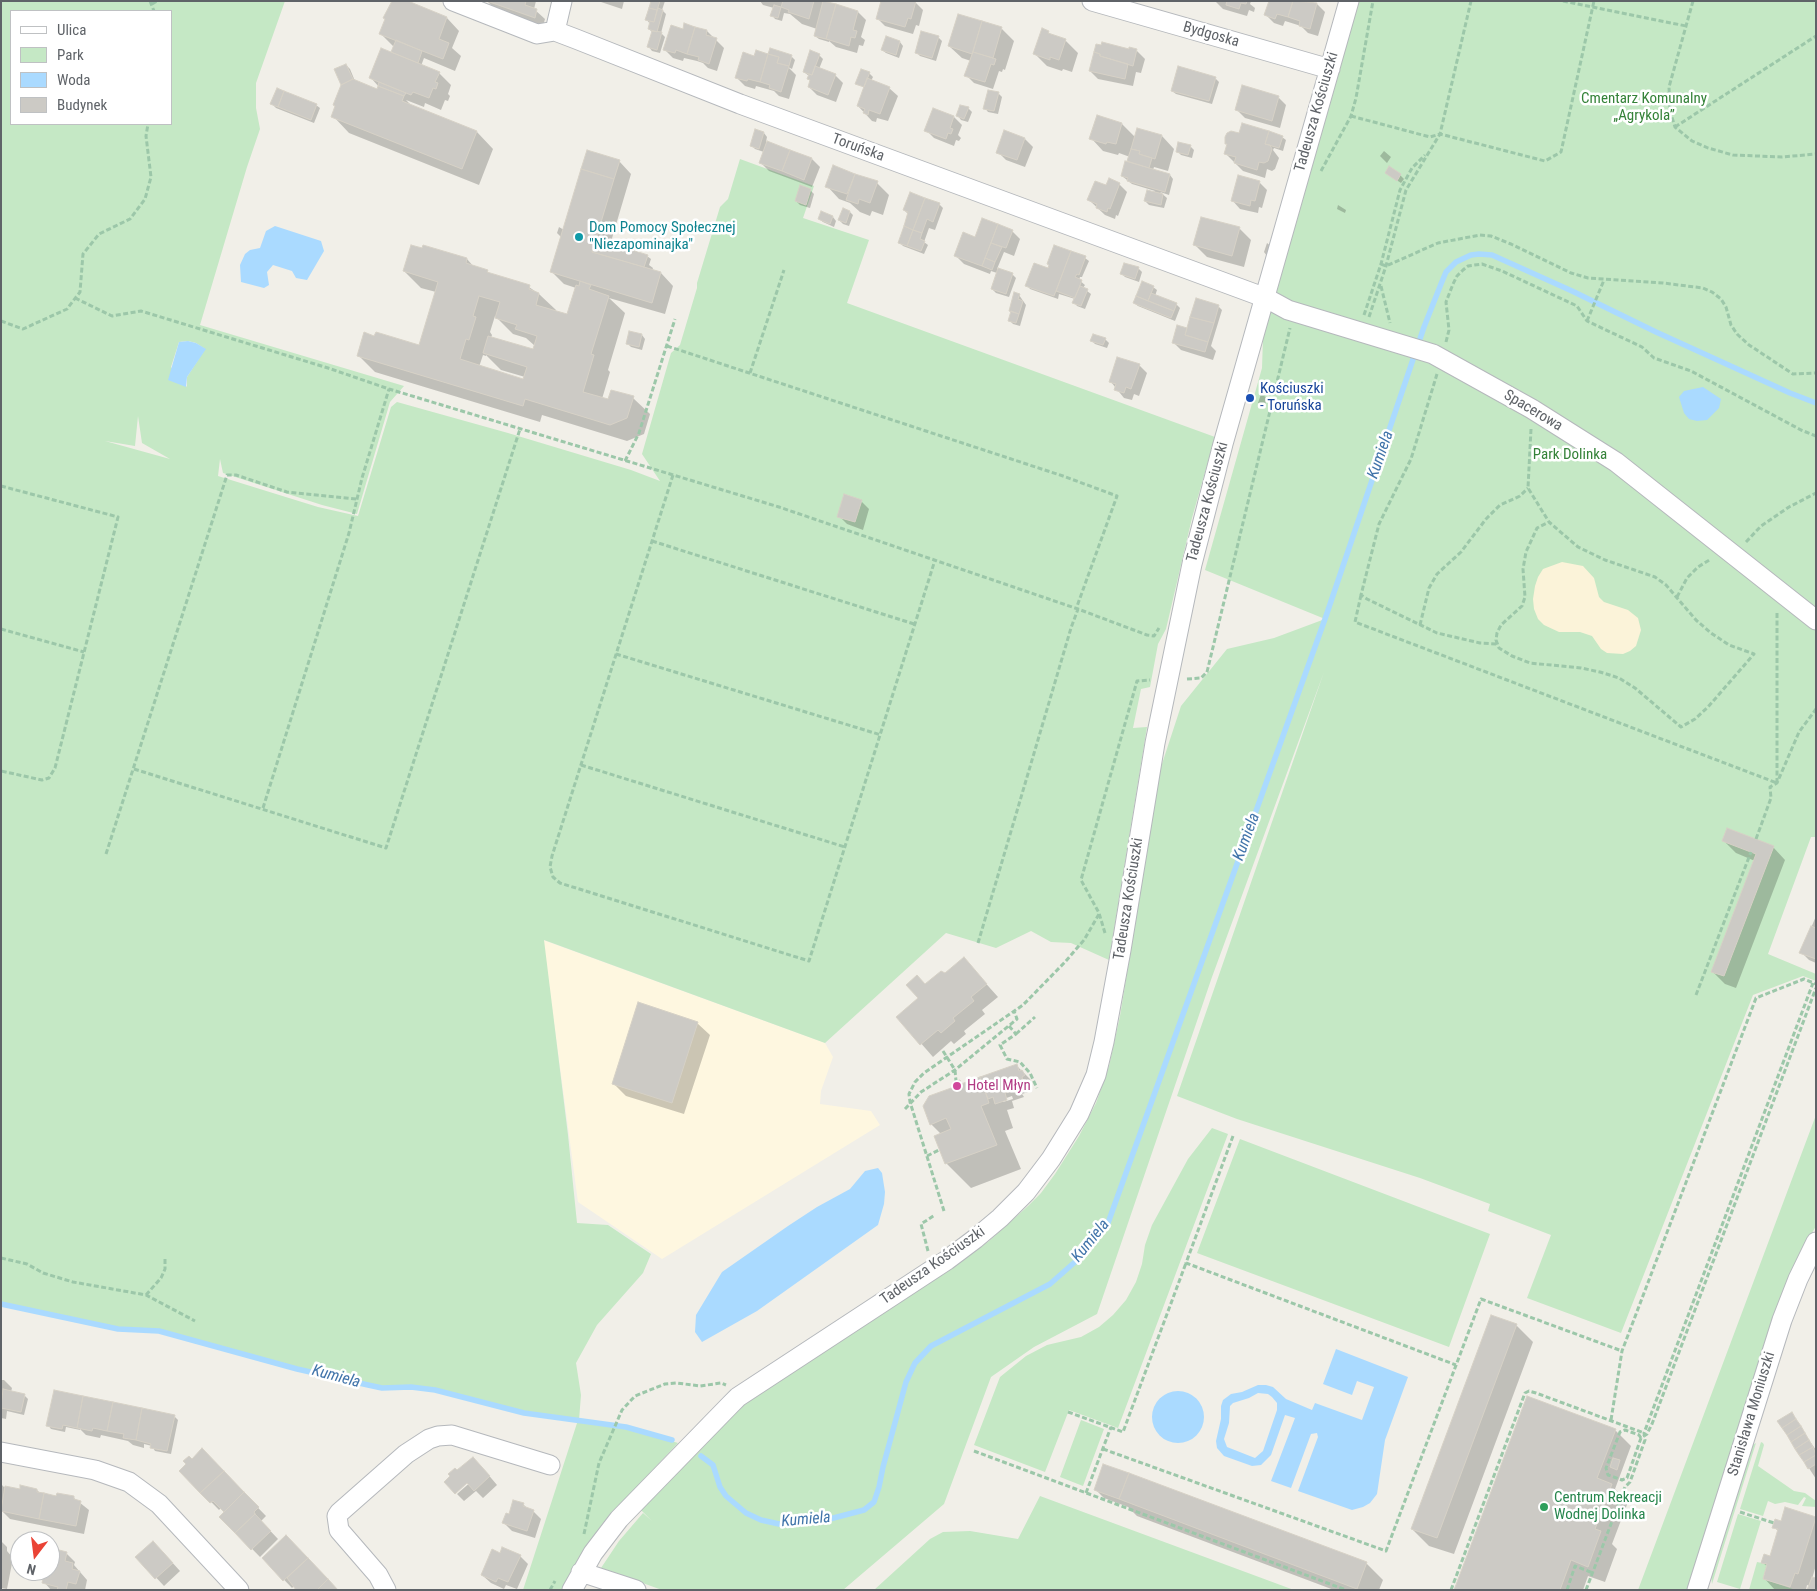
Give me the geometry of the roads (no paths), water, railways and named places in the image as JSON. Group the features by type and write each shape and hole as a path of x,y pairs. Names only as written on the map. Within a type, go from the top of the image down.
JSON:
{"street":[{"name":"Toruńska","path":"453,1 537,34 555,31 740,104 1266,298"},
{"path":"555,31 562,1"},
{"name":"Bydgoska","path":"1092,1 1330,69"},
{"name":"Tadeusza Kościuszki","path":"572,1590 592,1553 614,1525 671,1464 738,1397 947,1260 1000,1218 1026,1192 1046,1167 1067,1134 1090,1089 1104,1042 1155,743 1188,579 1205,511 1349,1"},
{"name":"Spacerowa","path":"1266,298 1288,310 1438,356 1532,409 1616,462 1816,620"},
{"name":"Stanisława Moniuszki","path":"1697,1590 1782,1320 1798,1279 1816,1242"},
{"path":"386,1590 378,1575 339,1530 337,1516 422,1442 438,1436 452,1435 550,1465"},
{"path":"1,1452 96,1470 129,1482 159,1504 239,1590"},
{"path":"581,1572 636,1590"}],"water":[{"path":"275,226 321,241 324,251 307,280 296,278 292,271 273,265 267,272 269,285 264,288 241,282 240,265 245,254 250,250 260,248 266,231"},
{"path":"188,341 206,349 187,377 186,387 168,380 179,342"},
{"path":"1703,387 1721,399 1719,408 1707,420 1697,421 1689,419 1684,413 1679,397 1684,391"},
{"path":"878,1168 882,1173 885,1192 884,1204 878,1225 757,1311 702,1342 695,1332 696,1315 722,1272 817,1207 850,1189 865,1171"},
{"path":"1336,1349 1408,1377 1385,1440 1377,1494 1370,1503 1363,1507 1352,1510 1298,1491 1318,1437 1317,1433 1311,1434 1291,1488 1271,1481 1295,1418 1285,1415 1271,1455 1261,1465 1252,1466 1224,1456 1217,1448 1216,1441 1223,1400 1231,1394 1242,1392 1258,1385 1273,1387 1286,1399 1312,1410 1315,1403 1362,1420 1374,1387 1357,1381 1352,1395 1323,1384","holes":["1258,1393 1268,1394 1277,1403 1277,1410 1263,1451 1255,1458 1227,1447 1224,1439 1229,1423 1230,1406"]},
{"path":"1178,1391 1188,1393 1196,1399 1202,1407 1204,1417 1202,1427 1196,1435 1188,1441 1178,1443 1168,1441 1160,1435 1154,1427 1152,1417 1154,1407 1160,1399 1168,1393"}],"waterway":[{"name":"Kumiela","path":"701,1456 713,1465 720,1487 726,1496 746,1513 761,1520 779,1524 822,1521 864,1510 874,1502 906,1382 915,1363 931,1346 1050,1284 1084,1254 1108,1223 1325,619 1424,327 1446,272 1456,262 1471,255 1492,255 1656,332 1816,403"},
{"name":"Kumiela","path":"1,1304 118,1329 159,1331 297,1369 382,1388 411,1387 435,1390 524,1413 626,1427 672,1440"}],"place":[{"name":"Dom Pomocy Społecznej \"Niezapominajka\"","path":"579,237"},
{"name":"Kościuszki - Toruńska","path":"1250,398"},
{"name":"Hotel Młyn","path":"957,1086"},
{"name":"Centrum Rekreacji Wodnej Dolinka","path":"1544,1507"}],"park label":[{"name":"Cmentarz Komunalny „Agrykola”","path":"1644,108"},
{"name":"Park Dolinka","path":"1570,455"}]}
